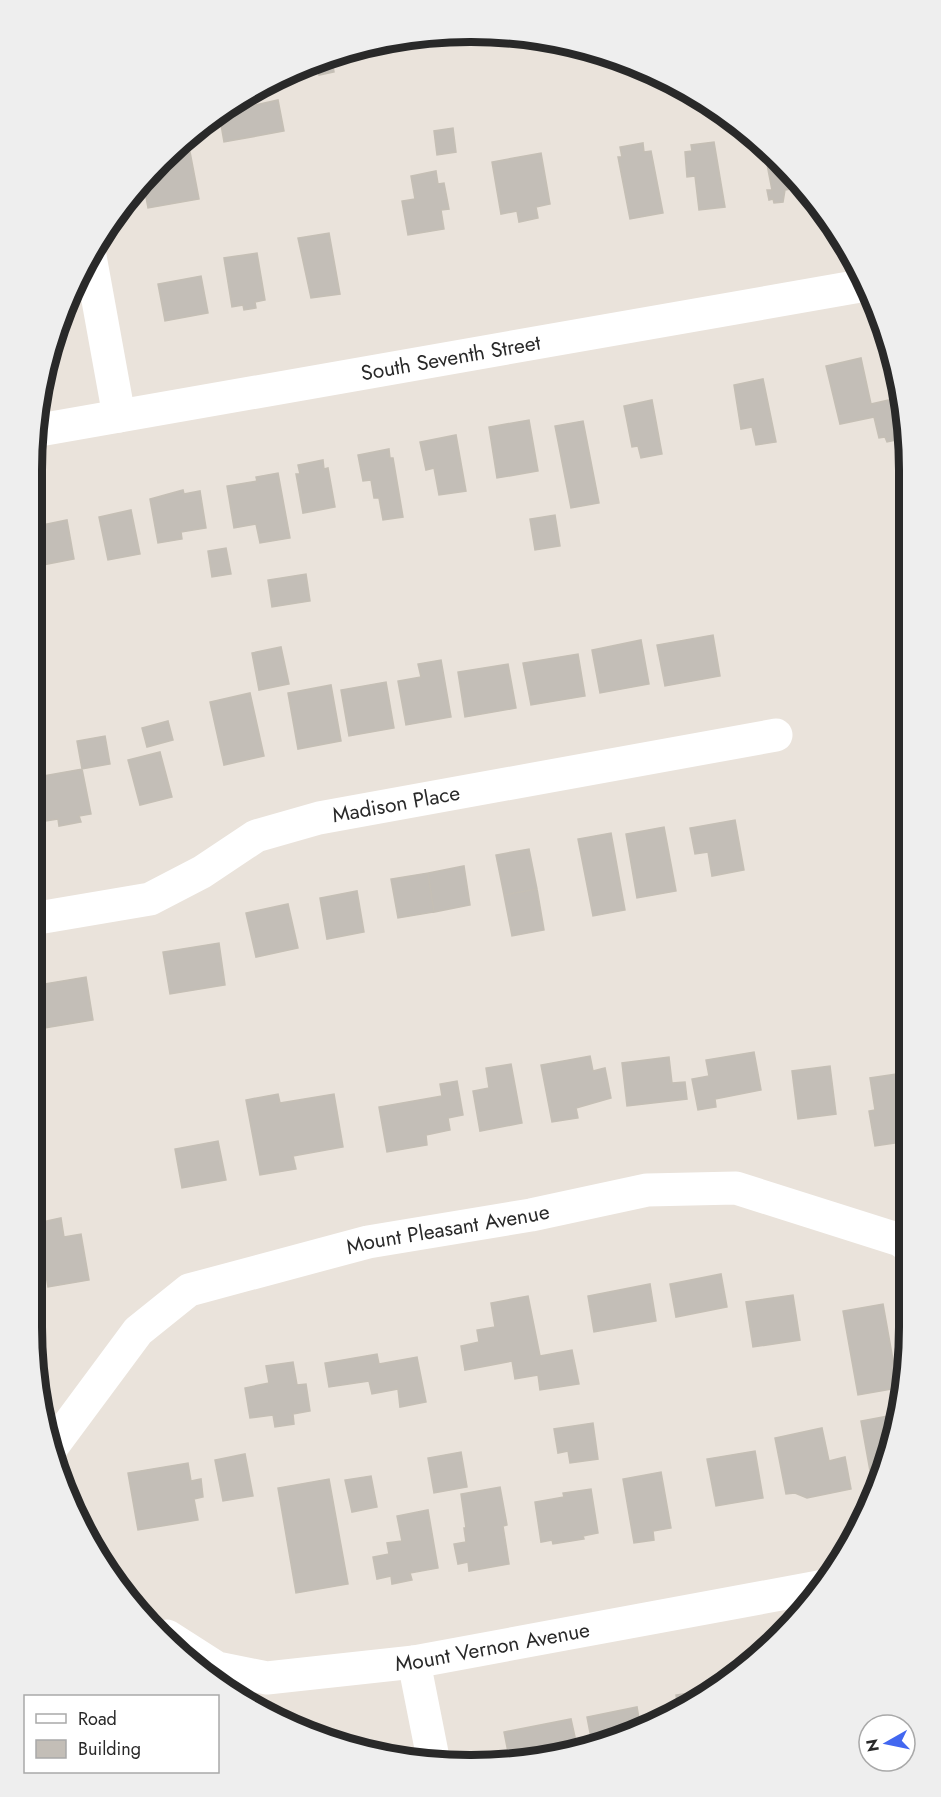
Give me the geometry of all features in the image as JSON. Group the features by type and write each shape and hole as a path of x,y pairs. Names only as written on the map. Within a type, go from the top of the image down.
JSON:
{"street":[{"path":"92,269 119,416"},
{"name":"South Seventh Street","path":"44,429 857,287"},
{"name":"Madison Place","path":"42,917 150,899 202,872 256,836 319,818 776,735"},
{"name":"Mount Pleasant Avenue","path":"58,1439 138,1331 189,1290 368,1242 531,1215 647,1190 736,1188 899,1240"},
{"name":"Mount Vernon Avenue","path":"191,1652 217,1668 267,1678 414,1662 809,1589"},
{"path":"414,1662 432,1753"}],"building":[{"path":"333,65 334,72 319,75 318,71"},
{"path":"278,100 284,131 224,142 221,123 242,108"},
{"path":"453,128 456,152 437,155 434,131"},
{"path":"714,142 725,207 699,210 695,176 687,177 685,152 692,151 691,145"},
{"path":"643,143 644,152 651,151 663,213 630,219 618,157 622,157 620,147"},
{"path":"190,152 199,199 148,208 145,192 183,153"},
{"path":"541,153 550,204 536,207 538,218 519,222 517,211 501,214 492,162"},
{"path":"766,161 793,189 785,190 783,202 774,203 773,199 769,200 767,190 772,190"},
{"path":"436,171 438,184 444,183 449,209 441,210 444,229 408,235 402,201 415,199 411,176"},
{"path":"329,233 340,294 311,298 298,238"},
{"path":"257,253 265,300 255,302 256,308 244,310 243,305 232,307 224,258"},
{"path":"201,276 208,313 165,321 158,284"},
{"path":"861,358 871,404 893,399 898,440 887,442 885,437 879,438 874,417 840,424 826,366"},
{"path":"763,379 776,442 756,445 752,427 741,429 734,385"},
{"path":"652,400 662,454 641,458 638,446 632,447 624,406"},
{"path":"529,420 538,471 497,478 489,427"},
{"path":"583,421 599,503 571,508 555,426"},
{"path":"456,435 466,491 439,495 434,468 426,470 420,442"},
{"path":"389,449 390,458 393,458 403,517 383,520 379,498 374,498 371,480 363,481 358,455"},
{"path":"323,460 324,469 328,468 335,507 303,513 296,474 300,474 298,465"},
{"path":"278,473 290,538 260,543 256,524 234,528 227,486 257,481 256,477"},
{"path":"183,490 184,494 200,491 206,528 181,532 182,539 158,543 150,499"},
{"path":"131,510 140,554 108,560 99,517"},
{"path":"555,515 560,546 535,550 530,519"},
{"path":"67,520 74,559 42,565 42,525"},
{"path":"226,548 231,574 212,577 208,551"},
{"path":"306,574 310,601 272,607 268,580"},
{"path":"713,635 720,676 665,686 657,645"},
{"path":"641,640 649,684 600,693 592,650"},
{"path":"281,647 289,684 259,690 252,653"},
{"path":"578,654 585,696 531,705 523,663"},
{"path":"441,660 451,717 406,725 398,681 421,677 418,664"},
{"path":"508,664 516,708 465,717 458,672"},
{"path":"386,682 394,728 349,736 341,690"},
{"path":"331,685 341,741 298,749 288,693"},
{"path":"250,693 264,756 224,765 210,702"},
{"path":"168,721 173,740 147,747 142,728"},
{"path":"105,736 110,764 82,769 77,741"},
{"path":"160,752 172,797 140,805 128,760"},
{"path":"82,769 91,814 79,816 81,822 59,826 58,819 46,821 42,801 42,776"},
{"path":"735,820 744,870 712,876 708,852 695,854 690,828"},
{"path":"664,827 676,891 637,898 626,834"},
{"path":"611,833 625,910 593,916 578,839"},
{"path":"529,849 537,889 504,895 496,855"},
{"path":"464,866 470,905 434,912 428,873"},
{"path":"428,873 434,912 398,918 391,879"},
{"path":"537,889 544,930 512,936 504,895"},
{"path":"357,891 364,932 327,939 320,898"},
{"path":"288,904 298,948 256,957 246,913"},
{"path":"219,943 225,985 170,994 163,952"},
{"path":"86,977 93,1020 42,1028 42,984"},
{"path":"754,1052 761,1090 715,1099 716,1107 698,1110 692,1079 709,1076 706,1060"},
{"path":"590,1056 593,1071 605,1068 611,1098 576,1108 578,1118 552,1122 541,1065"},
{"path":"669,1057 672,1083 685,1082 687,1099 627,1106 622,1063"},
{"path":"511,1064 522,1123 480,1131 473,1091 489,1088 486,1068"},
{"path":"830,1066 836,1114 798,1119 792,1071"},
{"path":"896,1074 899,1093 899,1142 875,1146 869,1111 875,1110 870,1078"},
{"path":"457,1081 463,1115 448,1118 450,1130 426,1135 427,1145 387,1152 379,1107 442,1096 440,1084"},
{"path":"278,1094 280,1103 334,1094 343,1147 293,1156 296,1169 260,1175 246,1100"},
{"path":"218,1141 226,1180 182,1188 175,1149"},
{"path":"61,1218 64,1237 81,1234 89,1280 48,1287 42,1252 42,1222"},
{"path":"721,1274 727,1307 676,1317 670,1284"},
{"path":"650,1284 656,1321 594,1332 588,1296"},
{"path":"793,1295 800,1340 753,1347 746,1302"},
{"path":"528,1296 540,1356 572,1350 579,1384 540,1390 538,1375 515,1379 512,1361 465,1370 461,1346 479,1342 477,1330 495,1327 491,1303"},
{"path":"883,1304 896,1375 894,1389 858,1395 843,1311"},
{"path":"377,1354 379,1364 417,1357 426,1402 400,1407 398,1389 372,1394 369,1381 329,1387 325,1363"},
{"path":"293,1362 297,1385 306,1384 310,1411 293,1414 294,1424 275,1427 273,1415 250,1418 245,1388 269,1383 266,1366"},
{"path":"890,1416 871,1477 861,1421"},
{"path":"593,1423 598,1459 570,1463 568,1451 558,1453 554,1429"},
{"path":"822,1428 829,1461 845,1457 851,1489 807,1498 795,1493 786,1494 775,1438"},
{"path":"755,1451 763,1498 716,1506 707,1459"},
{"path":"461,1452 467,1487 434,1493 428,1458"},
{"path":"245,1454 253,1496 223,1501 215,1460"},
{"path":"188,1463 191,1481 201,1479 203,1497 194,1499 198,1520 138,1530 128,1473"},
{"path":"661,1472 671,1528 653,1531 654,1540 634,1543 623,1479"},
{"path":"371,1476 377,1507 352,1512 345,1480"},
{"path":"329,1479 348,1584 296,1593 278,1488"},
{"path":"500,1487 507,1525 503,1526 509,1564 469,1571 468,1562 458,1564 454,1544 466,1542 461,1494"},
{"path":"591,1489 598,1533 583,1536 584,1539 553,1544 552,1540 541,1542 535,1502 564,1497 563,1493"},
{"path":"428,1510 438,1568 410,1573 412,1580 392,1584 391,1576 377,1579 373,1557 389,1554 387,1543 402,1541 397,1516"},
{"path":"695,1692 677,1702 676,1695"},
{"path":"637,1707 639,1720 591,1737 587,1717"},
{"path":"571,1719 576,1741 554,1747 508,1753 504,1732"}]}
